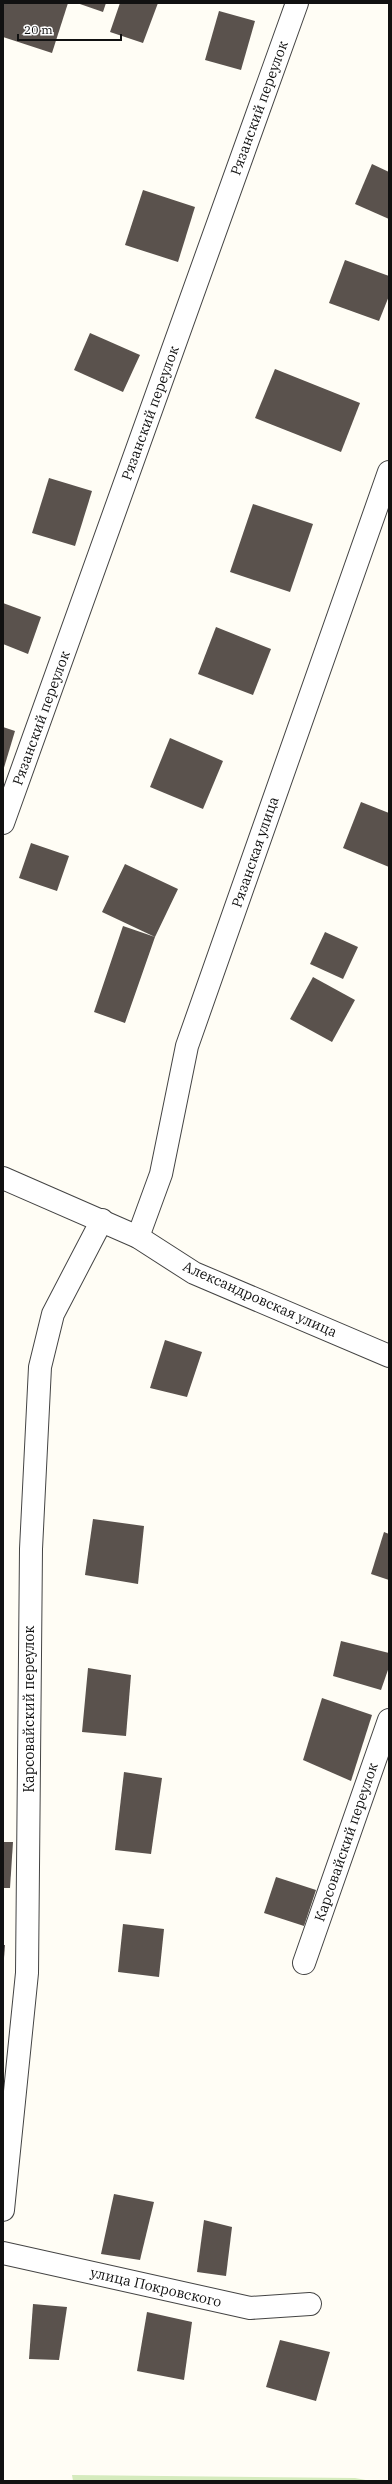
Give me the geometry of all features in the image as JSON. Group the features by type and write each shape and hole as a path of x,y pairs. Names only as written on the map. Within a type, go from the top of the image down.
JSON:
{"street":[{"name":"Рязанский переулок","path":"3,823 297,3"},
{"name":"Рязанская улица","path":"138,1237 160,1174 187,1046 389,472"},
{"name":"Александровская улица","path":"3,1178 138,1237 194,1273 389,1356"},
{"name":"Карсовайский переулок","path":"3,2210 27,1973 31,1549 40,1367 53,1314 102,1220"},
{"name":"Карсовайский переулок","path":"304,1963 389,1720"},
{"name":"улица Покровского","path":"3,2253 250,2308 310,2304"}],"green space":[{"path":"72,2475 355,2478 371,2481 73,2481"}],"building":[{"path":"3,3 68,3 52,53 3,37"},
{"path":"77,3 106,3 103,12"},
{"path":"120,3 158,3 143,43 110,32"},
{"path":"219,11 255,21 241,70 205,60"},
{"path":"372,164 389,172 389,219 355,204"},
{"path":"143,190 195,207 178,262 125,245"},
{"path":"345,260 389,276 389,296 379,321 329,303"},
{"path":"90,333 140,355 123,392 74,370"},
{"path":"275,369 360,403 341,452 255,418"},
{"path":"49,478 92,491 75,546 32,533"},
{"path":"253,504 313,524 290,592 230,572"},
{"path":"3,603 41,617 28,654 3,644"},
{"path":"216,627 271,649 253,695 198,674"},
{"path":"3,727 15,731 3,771"},
{"path":"170,738 223,761 203,809 150,787"},
{"path":"361,802 389,813 389,867 343,848"},
{"path":"31,843 69,856 57,891 19,878"},
{"path":"125,864 178,889 155,937 102,912"},
{"path":"123,926 155,937 125,1023 94,1012"},
{"path":"325,932 358,947 343,979 310,964"},
{"path":"313,977 355,1000 332,1042 290,1019"},
{"path":"165,1340 202,1352 187,1397 150,1388"},
{"path":"93,1519 144,1526 138,1584 85,1575"},
{"path":"384,1532 389,1534 389,1580 371,1574"},
{"path":"341,1641 389,1653 389,1667 381,1690 333,1676"},
{"path":"88,1668 131,1675 126,1736 82,1732"},
{"path":"322,1698 372,1715 351,1781 303,1760"},
{"path":"124,1772 162,1778 151,1854 115,1850"},
{"path":"3,1842 13,1842 10,1888 3,1888"},
{"path":"276,1877 316,1890 304,1926 264,1913"},
{"path":"123,1924 164,1929 159,1977 118,1972"},
{"path":"3,1945 5,1945 4,1958 3,1958"},
{"path":"114,2194 154,2202 140,2260 101,2254"},
{"path":"204,2220 232,2227 226,2276 197,2272"},
{"path":"33,2304 67,2307 59,2360 29,2359"},
{"path":"147,2312 192,2322 184,2380 137,2371"},
{"path":"280,2340 330,2352 316,2401 266,2387"}]}
